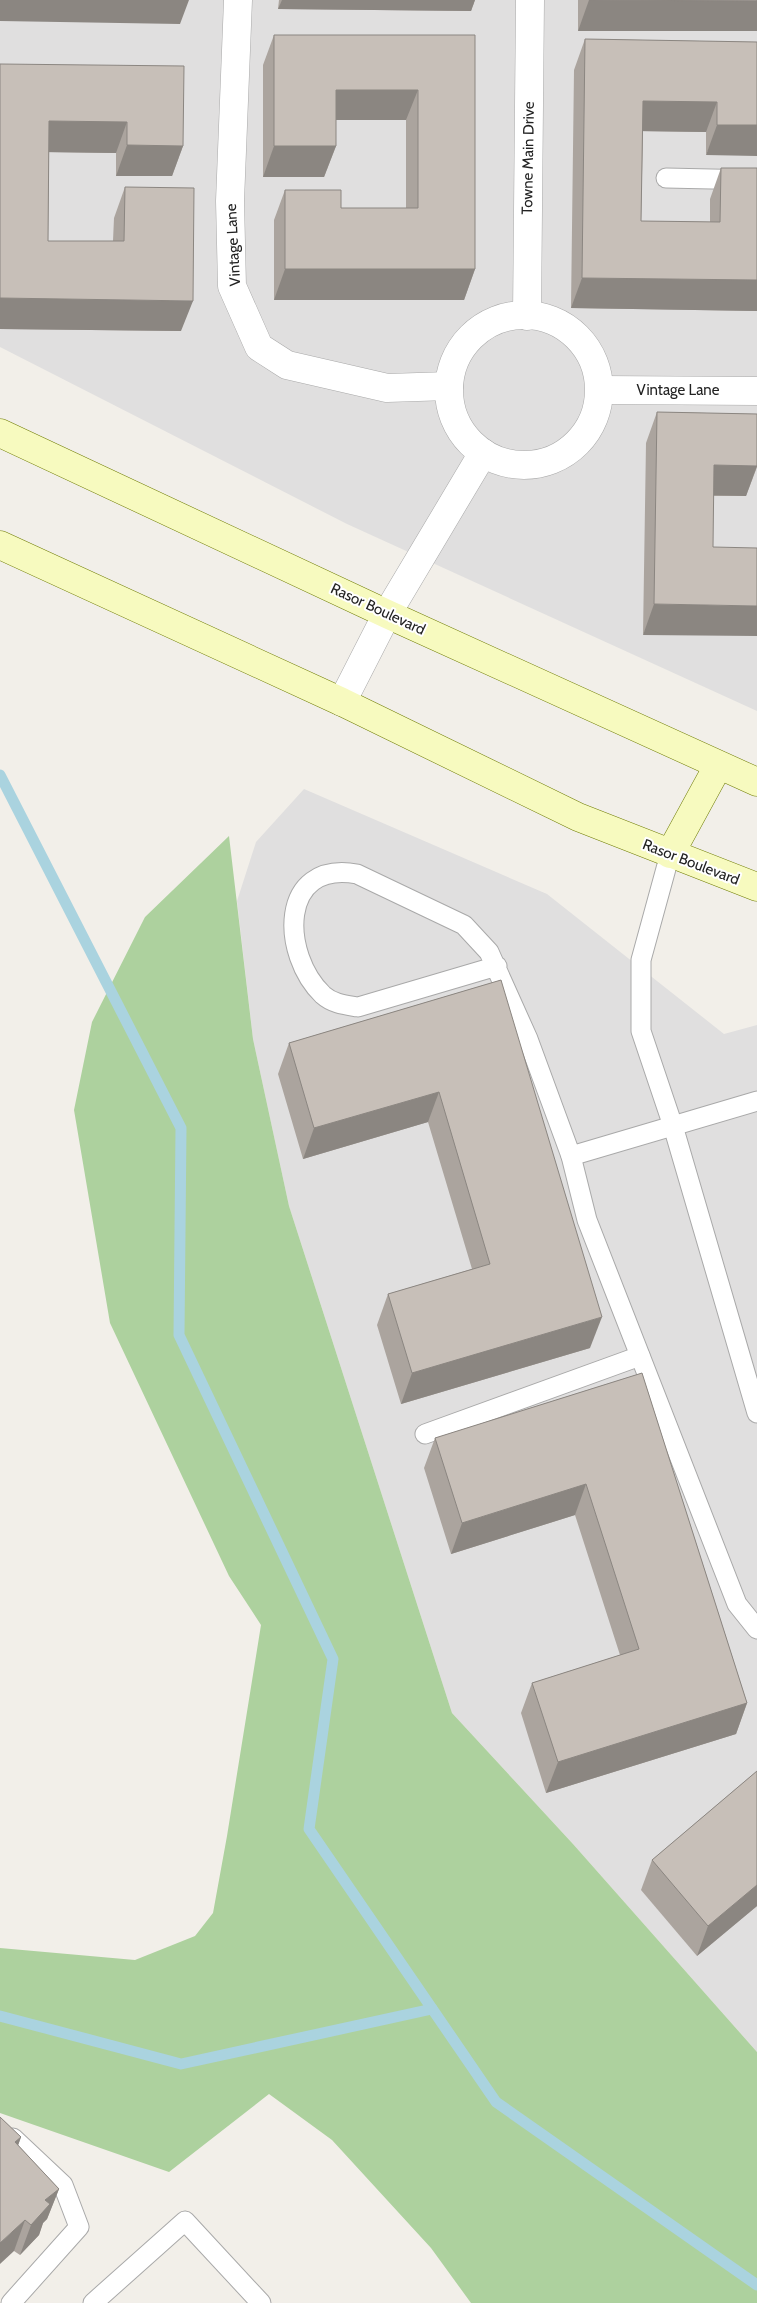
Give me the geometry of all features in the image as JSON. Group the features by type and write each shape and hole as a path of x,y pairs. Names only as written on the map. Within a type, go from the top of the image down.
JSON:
{"main road":[{"name":"Rasor Boulevard","path":"0,433 387,614 718,766 757,782"},
{"name":"Rasor Boulevard","path":"0,545 342,702 578,816 757,887"},
{"path":"670,854 718,766"}],"street":[{"name":"Vintage Lane","path":"238,0 230,201 232,286 259,347 287,365 387,388 449,386"},
{"name":"Towne Main Drive","path":"527,316 530,0"},
{"path":"527,316 553,321 576,336 592,358 600,390 592,422 581,439 567,452 539,463 524,465 508,463 483,453 458,427 450,403 449,386 456,360 464,346 476,334 493,322 527,316"},
{"name":"Vintage Lane","path":"600,390 757,391"},
{"path":"342,702 387,614 483,453"}],"lane":[{"path":"666,178 757,180"},
{"path":"670,854 641,960 641,1031 673,1126 757,1414"},
{"path":"497,966 358,1007 339,1004 323,995 307,973 293,932 293,916 297,899 323,875 340,871 357,874 464,925 480,940 497,966 528,1039 571,1156 587,1220 736,1604 757,1629"},
{"path":"571,1156 757,1101"},
{"path":"425,1434 640,1356"},
{"path":"11,2303 79,2227 63,2185 13,2138"},
{"path":"94,2303 186,2221 261,2303"}],"shaded area":[{"path":"0,0 757,0 757,711 347,524 0,347"},
{"path":"304,789 547,894 724,1034 757,1025 757,2052 573,1844 452,1713 289,1206 253,1039 237,901 256,842"}],"green space":[{"path":"229,836 253,1039 289,1206 452,1713 573,1844 757,2052 757,2303 471,2303 431,2248 332,2140 269,2094 169,2172 0,2113 0,1948 135,1960 195,1936 213,1913 227,1836 261,1625 229,1576 110,1323 74,1110 92,1022 145,917"}],"building":[{"path":"589,0 757,0 757,1"},
{"path":"274,35 475,35 475,269 285,269 285,190 341,190 341,208 418,208 418,90 336,90 336,146 274,146"},
{"path":"585,39 757,42 757,125 717,125 717,102 643,101 641,221 720,222 721,168 757,168 757,280 582,278"},
{"path":"0,64 184,66 183,146 127,145 127,122 49,121 48,241 124,241 125,187 194,188 193,301 0,298"},
{"path":"657,412 757,414 757,466 714,465 713,547 757,548 757,606 654,604"},
{"path":"501,980 602,1317 412,1373 388,1294 490,1264 439,1092 314,1128 289,1043"},
{"path":"642,1373 747,1703 558,1762 532,1683 639,1649 586,1484 462,1523 435,1438"},
{"path":"757,1771 757,1885 708,1926 652,1860"},
{"path":"0,2117 21,2137 15,2142 59,2189 45,2200 50,2204 31,2225 25,2220 0,2243"}],"waterway":[{"path":"0,775 181,1128 179,1335 333,1659 309,1829 496,2102 757,2285"},
{"path":"0,2016 181,2064 432,2009"}]}
